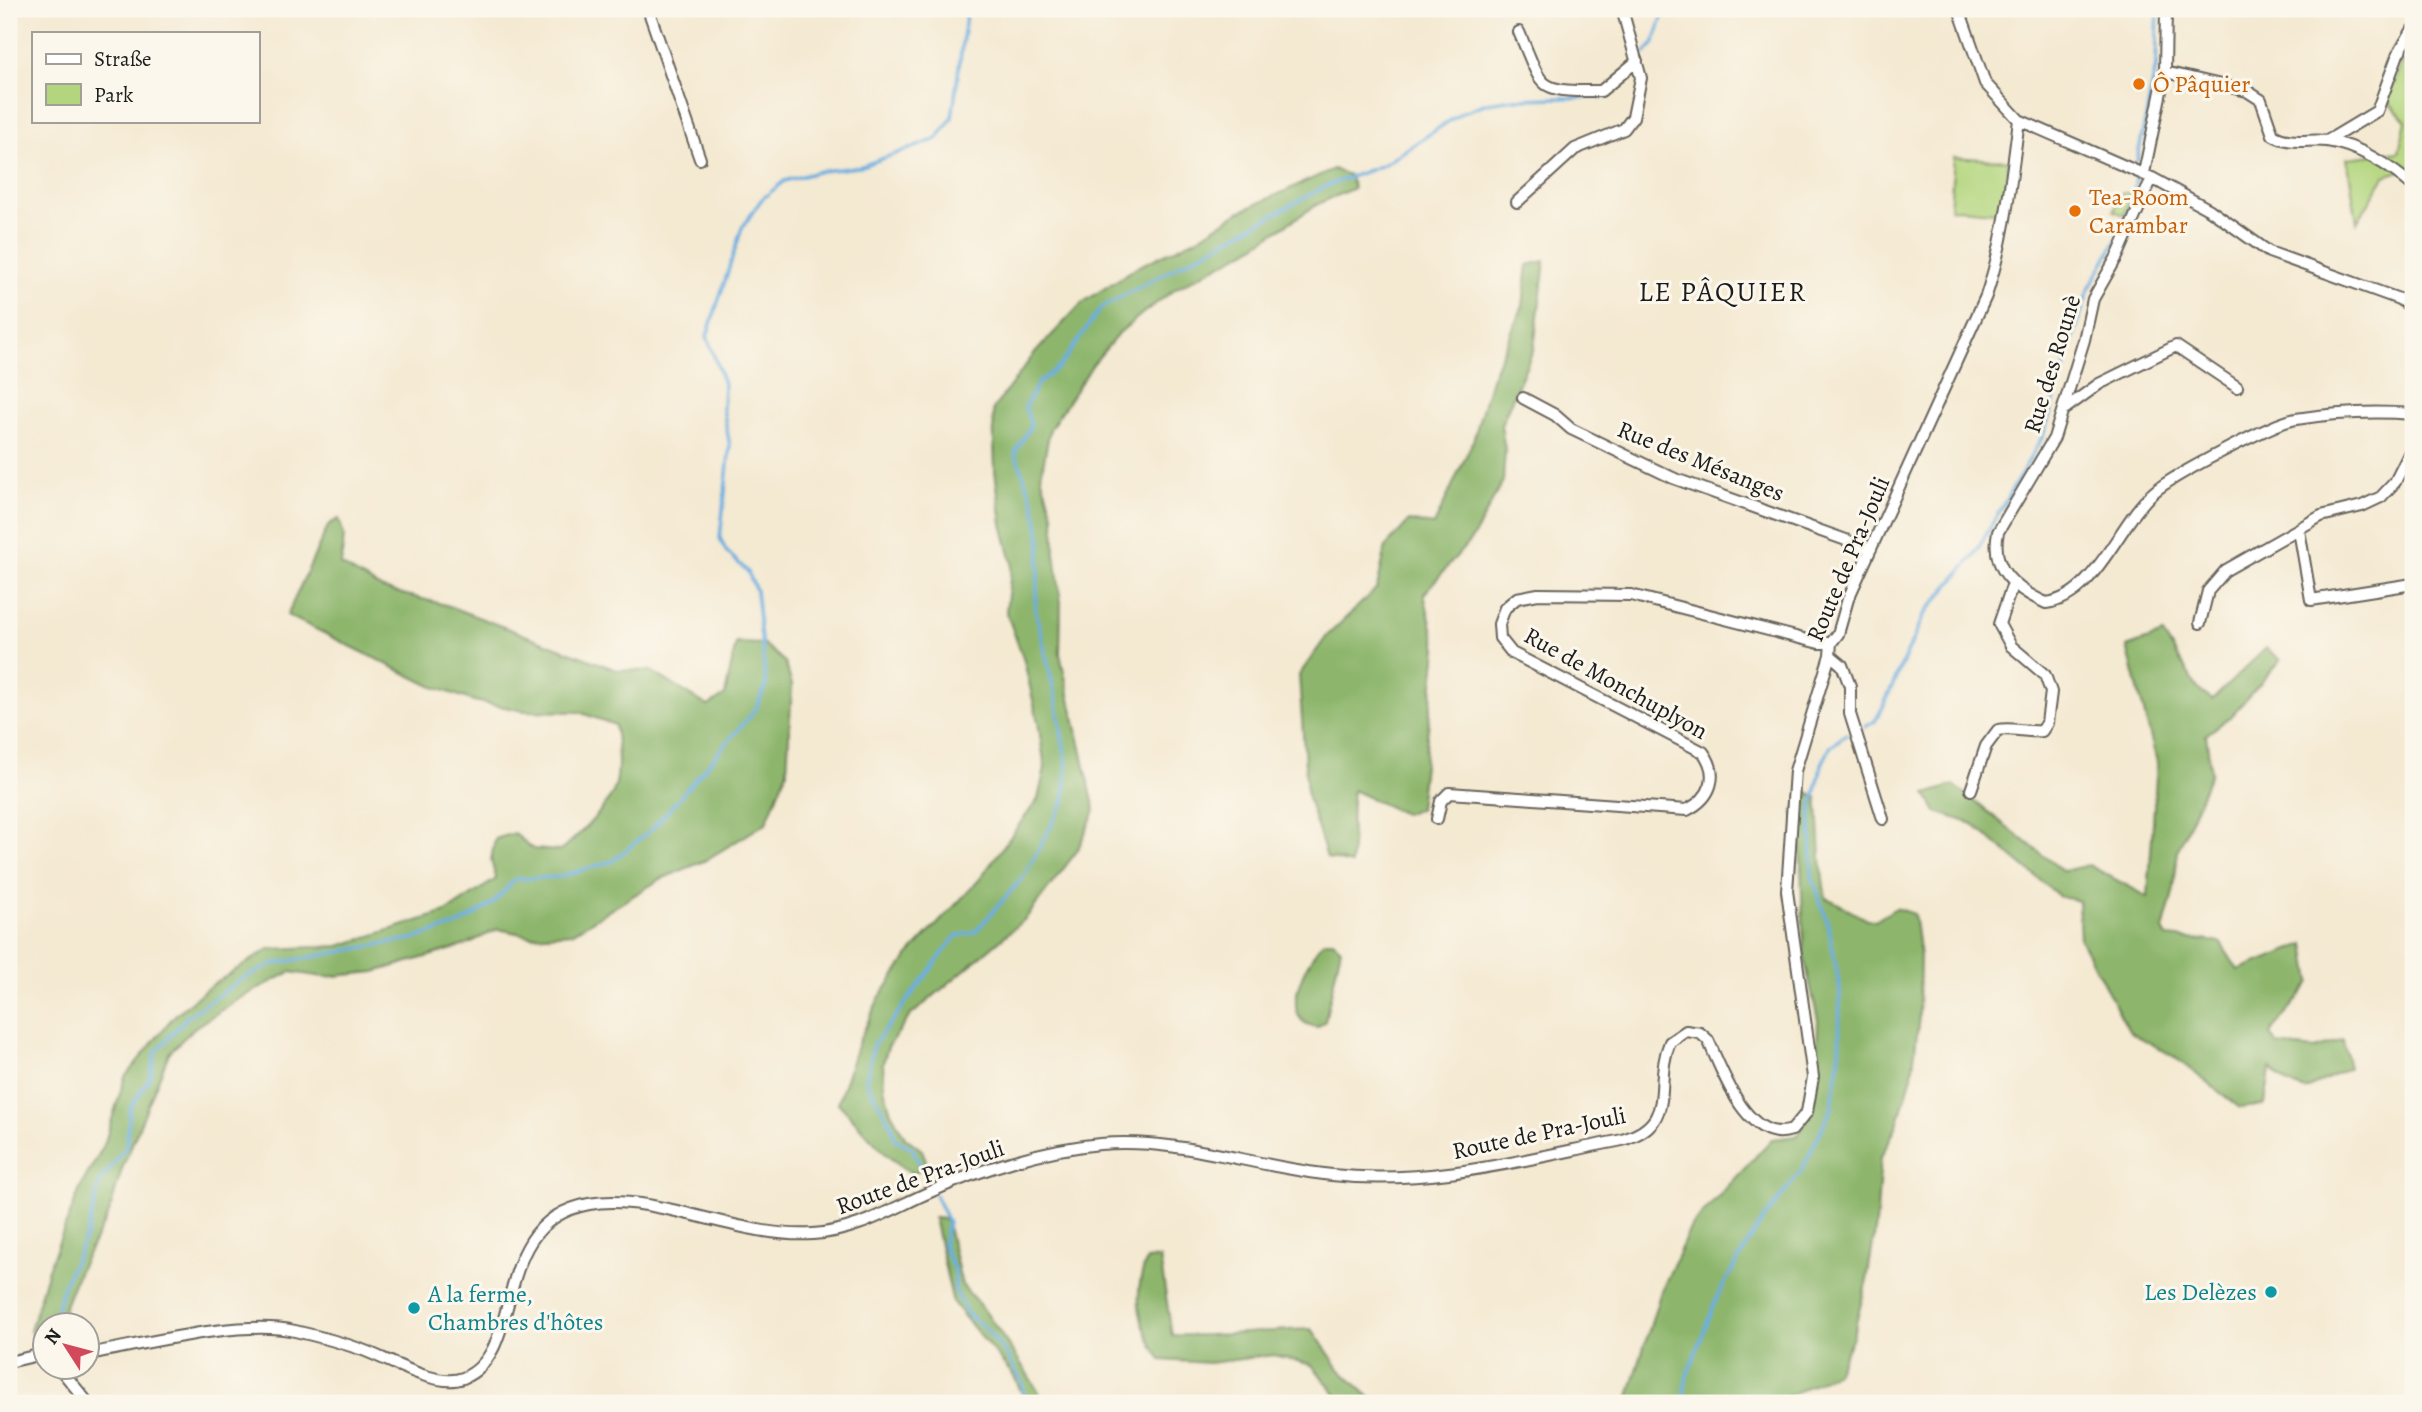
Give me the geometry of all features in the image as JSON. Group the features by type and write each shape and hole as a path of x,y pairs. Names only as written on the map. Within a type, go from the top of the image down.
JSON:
{"street":[{"path":"648,9 700,159"},
{"path":"1517,202 1575,149 1624,129 1633,117 1642,78 1622,9"},
{"path":"1959,9 1985,83 2019,120 2148,176 2210,210 2269,252 2399,299 2413,308"},
{"name":"Rue des Rounè","path":"2166,9 2165,72 2148,176 2118,255 2093,299 2054,438 1997,532 1995,550 1998,564 2013,583 2046,603 2068,598 2080,588 2126,523 2154,491 2188,470 2293,419 2389,412 2413,414"},
{"path":"2327,141 2377,111 2398,54 2413,29"},
{"path":"1519,32 1540,81 1550,89 1601,91 1637,61"},
{"path":"2165,72 2247,91 2260,100 2273,135 2283,141 2327,141 2352,147 2399,174 2413,186"},
{"name":"Route de Pra-Jouli","path":"102,1352 232,1330 290,1330 359,1348 445,1381 471,1373 485,1361 495,1343 518,1266 530,1243 555,1218 588,1205 634,1204 745,1228 808,1235 871,1222 932,1191 996,1169 1049,1153 1098,1144 1169,1144 1329,1175 1402,1178 1467,1171 1622,1140 1644,1132 1655,1123 1660,1112 1667,1048 1672,1038 1686,1031 1700,1034 1708,1040 1732,1090 1750,1118 1780,1132 1792,1130 1807,1112 1813,1077 1789,920 1787,878 1797,758 1848,599 1986,296 1998,261 2019,120"},
{"path":"2063,410 2099,384 2176,346 2237,387"},
{"name":"Rue des Mésanges","path":"1523,398 1555,415 1571,429 1673,478 1871,549"},
{"path":"2200,622 2208,592 2226,570 2321,516 2362,506 2381,497 2395,482 2413,446"},
{"path":"2299,530 2311,600 2413,584"},
{"path":"1971,790 1986,746 1998,730 2010,728 2042,731 2047,723 2051,692 2045,675 2011,646 1999,624 2013,583"},
{"name":"Rue de Monchuplyon","path":"1437,820 1441,801 1449,793 1687,810 1702,803 1709,790 1713,776 1711,763 1703,752 1512,653 1500,638 1499,624 1505,608 1517,598 1538,594 1631,595 1819,643 1830,649"},
{"path":"1830,649 1842,665 1850,686 1850,714 1884,819"},
{"path":"10,1358 32,1356"},
{"path":"69,1380 89,1403"}],"green space":[{"path":"2413,38 2413,167 2385,176 2357,222 2347,158 2399,152 2406,121 2387,100"},
{"path":"1954,157 2009,161 2004,213 1950,208"},
{"path":"1333,169 1349,175 1354,188 1318,204 1248,250 1177,288 1143,313 1119,333 1093,364 1050,429 1041,476 1054,517 1061,603 1060,654 1095,811 1077,851 1026,918 910,1016 888,1047 883,1063 884,1088 891,1112 905,1137 922,1150 927,1163 914,1174 883,1151 838,1103 858,1043 879,998 912,951 979,880 1038,799 1045,768 1024,661 1006,611 1012,563 1002,524 995,471 993,409 1035,353 1082,303 1137,267 1196,239 1239,212"},
{"path":"2122,193 2132,193 2124,215 2114,211"},
{"path":"1545,261 1534,348 1501,425 1505,450 1503,481 1474,536 1424,594 1437,649 1419,809 1404,814 1353,790 1351,864 1327,858 1307,795 1299,675 1327,636 1377,588 1386,546 1409,521 1434,525 1473,441 1491,379 1523,306 1528,265"},
{"path":"339,519 344,535 341,565 383,589 446,605 617,670 651,671 708,706 725,695 736,643 764,644 785,662 792,685 787,771 766,823 704,861 661,879 572,933 531,936 498,929 463,946 375,972 324,977 290,972 239,999 194,1028 169,1053 122,1169 109,1213 80,1268 64,1310 36,1310 48,1269 82,1184 104,1145 125,1077 173,1017 206,989 269,949 339,946 446,912 496,879 491,860 495,839 514,833 533,849 560,851 598,814 614,790 618,766 615,725 579,712 524,711 474,701 431,686 287,615 329,524"},
{"path":"2163,634 2199,690 2212,700 2266,648 2281,660 2230,717 2206,735 2211,772 2178,850 2174,889 2163,930 2167,937 2220,942 2238,970 2305,944 2311,982 2270,1034 2277,1045 2315,1049 2343,1040 2349,1068 2305,1090 2288,1084 2270,1069 2265,1105 2240,1108 2173,1056 2129,1031 2080,939 2078,901 2059,896 1973,824 1936,812 1926,794 1954,785 2063,871 2089,865 2148,897 2157,762 2127,647"},
{"path":"1805,791 1817,797 1826,898 1875,921 1896,908 1914,914 1920,956 1919,1016 1912,1076 1897,1125 1881,1157 1876,1225 1867,1280 1852,1339 1836,1373 1774,1403 1627,1403 1660,1294 1691,1226 1772,1139 1797,1136 1815,1103 1818,1020 1804,957 1800,833 1793,812"},
{"path":"1324,941 1333,941 1341,948 1325,1021 1318,1027 1305,1023 1298,1014 1296,1003 1303,975"},
{"path":"934,1218 946,1219 962,1285 985,1311 1020,1362 1041,1396 1040,1403 1026,1403 1014,1376 953,1303"},
{"path":"1160,1258 1172,1335 1312,1329 1340,1370 1376,1403 1343,1403 1312,1365 1274,1355 1209,1363 1161,1360 1147,1335 1139,1299 1139,1286 1147,1259"}],"waterway":[{"path":"57,1310 63,1286 87,1234 100,1182 126,1147 130,1109 150,1077 156,1052 187,1017 242,979 273,964 416,938 460,924 492,904 515,879 559,877 613,861 653,828 755,710 766,686 756,591 748,572 726,551 720,538 730,446 723,409 724,384 707,336 742,228 761,200 784,181 821,171 859,167 937,139 952,118 967,9"},
{"path":"1645,53 1654,43 1665,9"},
{"path":"2137,161 2156,66 2158,9"},
{"path":"929,1183 912,1148 895,1139 892,1126 866,1082 873,1046 956,936 975,932 1024,876 1064,802 1067,766 1056,699 1035,608 1041,542 1034,503 1015,453 1031,425 1025,407 1038,383 1060,366 1101,308 1326,186 1383,165 1463,112 1487,103 1514,99 1606,97"},
{"path":"1865,727 1875,721 1882,709 1924,615 1973,557 2043,436 2088,291 2122,230 2133,201 2136,178"},
{"path":"1682,1403 1687,1375 1718,1295 1755,1231 1803,1168 1831,1109 1839,1062 1840,988 1828,924 1812,876 1811,812 1822,764 1831,746 1847,734"},
{"path":"935,1195 948,1222 943,1245 955,1272 955,1290 968,1315 985,1328 1005,1352 1022,1382 1025,1403"}],"place":[{"name":"Ô Pâquier","path":"2139,84"},
{"name":"Tea-Room Carambar","path":"2075,211"},
{"name":"Les Delèzes","path":"2271,1292"},
{"name":"A la ferme, Chambres d'hôtes","path":"414,1308"}],"district":[{"name":"LE PÂQUIER","path":"1723,292"}]}
